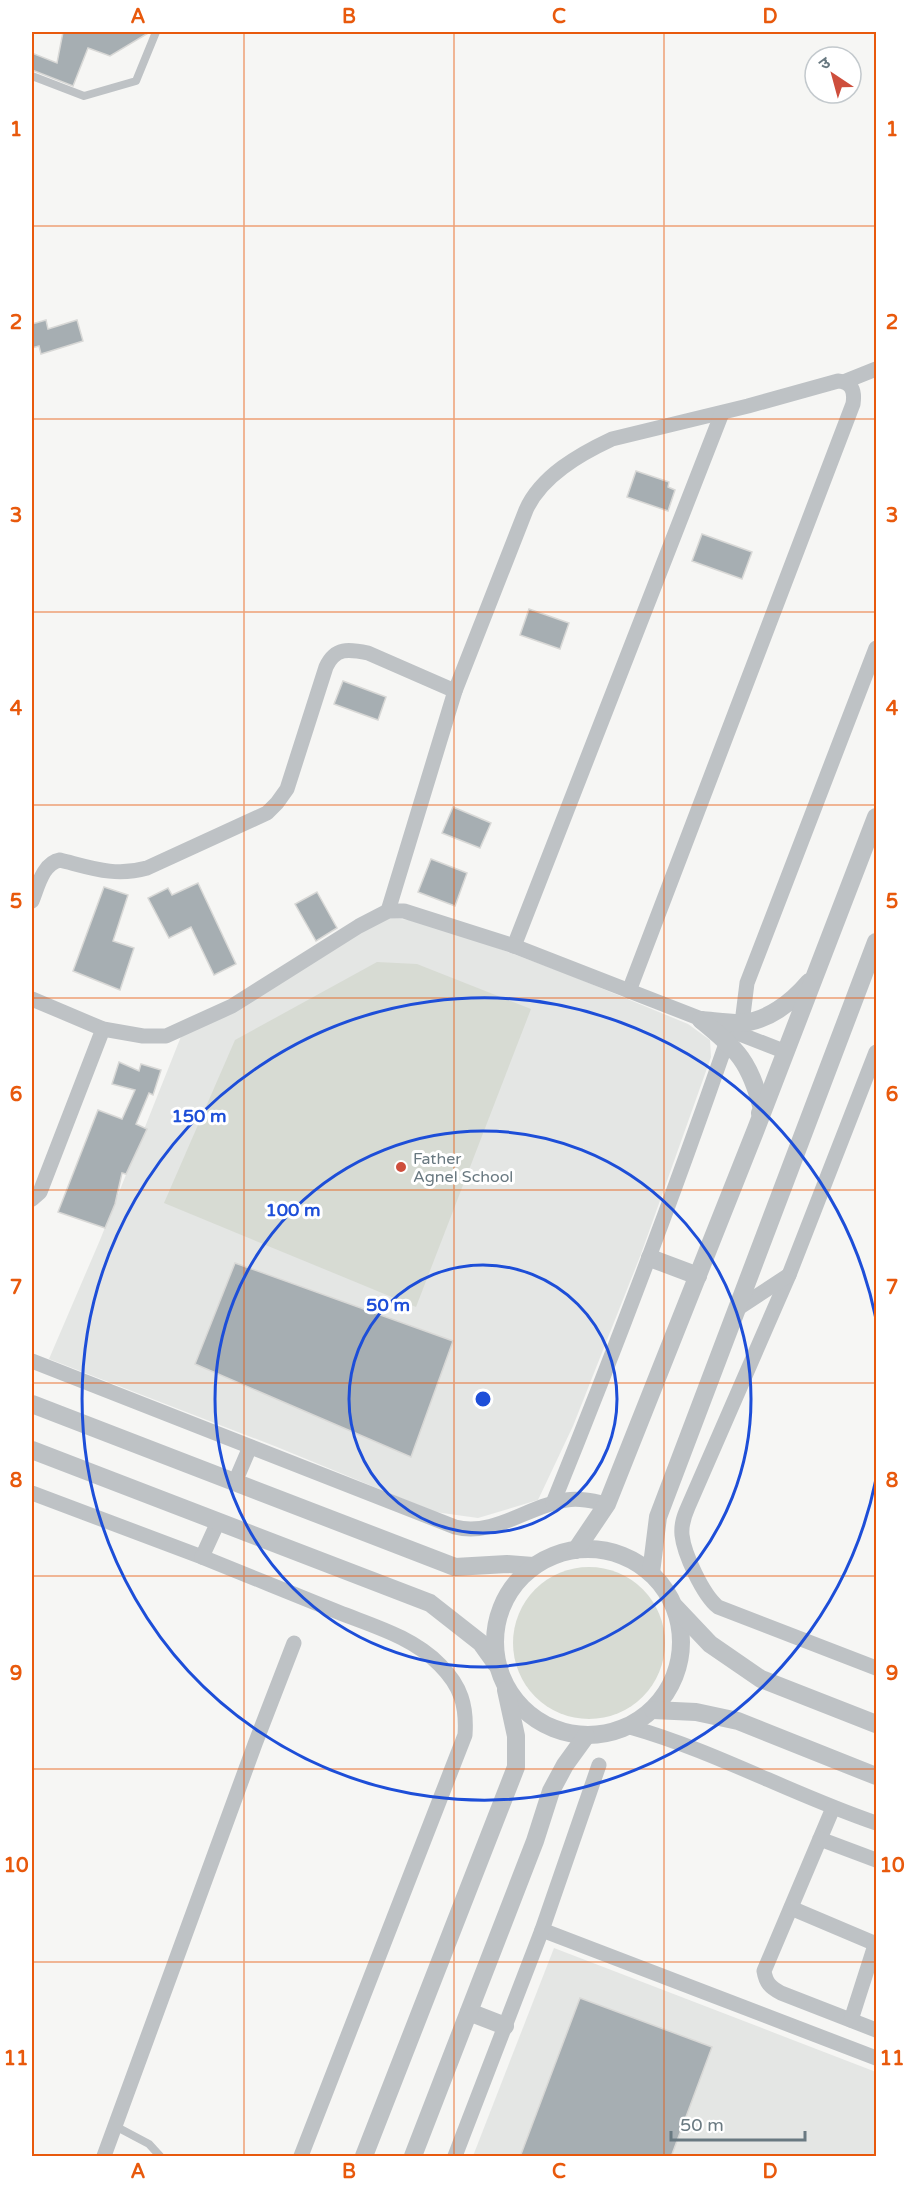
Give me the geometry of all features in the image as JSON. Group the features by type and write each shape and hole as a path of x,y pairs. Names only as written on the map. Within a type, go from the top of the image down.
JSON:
{"street":[{"path":"388,911 455,691 526,510 538,489 547,480 593,448 612,439 722,413 838,381 846,381 876,369"},
{"path":"629,991 854,404 854,395 846,381"},
{"path":"514,946 722,413"},
{"path":"742,1023 747,983 876,648"},
{"path":"32,901 52,861 60,860 116,873 131,872 147,868 267,813 287,789 326,667 330,658 339,652 354,650 368,653 455,691"},
{"path":"576,1550 607,1504 756,1129 876,817"},
{"path":"32,999 103,1029 143,1036 166,1036 232,1006 359,926 388,911 404,911 514,946 786,1052"},
{"path":"651,1573 658,1517 876,942"},
{"path":"701,1020 742,1023 764,1017 798,996 817,973"},
{"path":"701,1020 727,1041 742,1058 755,1081 762,1108 756,1129"},
{"path":"32,1199 40,1192 103,1029"},
{"path":"553,1503 650,1258 727,1041"},
{"path":"876,1052 789,1275 683,1519 682,1533 685,1549 705,1590 718,1607 876,1668"},
{"path":"650,1258 698,1276"},
{"path":"737,1310 789,1275"},
{"path":"32,1361 455,1527 468,1530 484,1529 553,1503 568,1500 588,1499 607,1504"},
{"path":"32,1404 454,1566 507,1564 533,1566"},
{"path":"236,1482 250,1447"},
{"path":"32,1450 430,1603 481,1643 496,1664 506,1690 516,1736 516,1767 364,2157"},
{"path":"32,1493 202,1557 405,1639 439,1663 458,1689 466,1713 465,1735 301,2157"},
{"path":"202,1557 218,1522"},
{"path":"496,1664 495,1628 498,1619 508,1593 533,1566 554,1555 576,1550 616,1553 651,1573 664,1588 674,1605 710,1644 761,1679 876,1724"},
{"path":"506,1690 540,1724 586,1736 608,1734 630,1726 652,1710 670,1688 680,1661 681,1633 674,1605"},
{"path":"104,2157 294,1643"},
{"path":"652,1710 696,1712 738,1721 876,1776"},
{"path":"630,1726 684,1744 833,1808 876,1823"},
{"path":"413,2157 535,1841 551,1791 565,1765 586,1736"},
{"path":"455,2157 542,1930 599,1765"},
{"path":"833,1808 764,1971 771,1988 876,2030"},
{"path":"820,1839 876,1860"},
{"path":"791,1908 876,1943 850,2020"},
{"path":"542,1930 876,2058"},
{"path":"469,2012 506,2026"}],"lane":[{"path":"32,76 84,96 136,81 156,32"},
{"path":"115,2126 149,2144 160,2157"}],"shaded area":[{"name":"Father Agnel School","path":"387,918 412,920 473,939 567,974 688,1024 710,1040 711,1057 641,1254 573,1426 538,1500 478,1518 435,1512 277,1447 49,1359 100,1240 182,1034"},
{"path":"377,962 417,964 531,1009 416,1307 164,1203 235,1040"},
{"path":"589,1567 618,1573 631,1580 642,1590 652,1601 659,1614 665,1643 659,1672 652,1685 642,1696 631,1706 618,1713 589,1719 560,1713 547,1706 536,1696 526,1685 519,1672 513,1643 519,1614 526,1601 536,1590 547,1580 560,1573"},
{"path":"554,1948 876,2072 876,2156 473,2156"}],"building":[{"path":"63,32 150,32 110,56 88,48 73,86 32,70 32,53 57,63"},
{"path":"46,320 48,329 77,320 83,341 41,354 39,346 32,348 32,324"},
{"path":"636,471 669,482 668,487 675,490 668,511 627,497"},
{"path":"702,534 752,552 742,579 692,561"},
{"path":"529,609 569,623 560,649 520,635"},
{"path":"343,681 386,697 378,720 334,704"},
{"path":"453,807 491,823 480,848 442,833"},
{"path":"431,859 467,873 455,906 418,892"},
{"path":"198,883 236,964 214,975 191,927 169,938 148,898 168,888 172,895"},
{"path":"104,887 128,895 113,941 134,948 120,990 73,971"},
{"path":"317,892 337,928 316,941 295,904"},
{"path":"119,1062 139,1071 141,1064 161,1070 153,1095 149,1093 136,1124 147,1129 126,1174 122,1173 115,1204 105,1228 58,1212 98,1110 122,1119 135,1090 112,1084"},
{"path":"235,1263 453,1341 411,1457 195,1364"},
{"path":"580,1998 712,2047 671,2157 520,2157"}],"place":[{"name":"Father Agnel School","path":"401,1167"}]}
